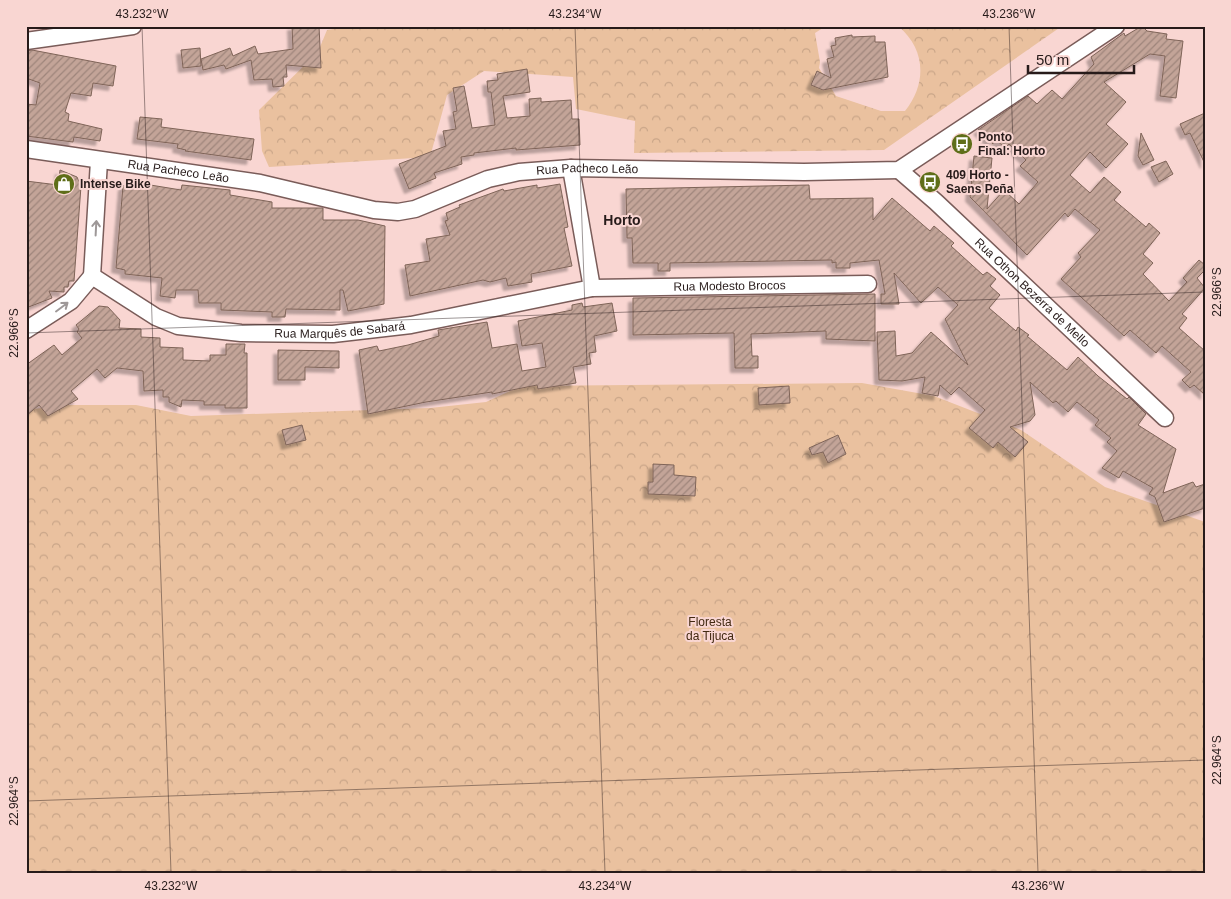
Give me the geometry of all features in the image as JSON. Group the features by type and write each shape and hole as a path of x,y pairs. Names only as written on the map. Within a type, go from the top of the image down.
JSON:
{"street":[{"path":"26,41 133,26"},
{"path":"899,170 1116,26"},
{"name":"Rua Pacheco Leão","path":"26,150 99,161 170,168 260,182 374,210 398,212 415,209 488,179 519,172 571,168 804,172 899,170"},
{"path":"26,330 71,301 92,276 99,161"},
{"path":"571,168 592,288"},
{"name":"Rua Othon Bezerra de Mello","path":"899,170 936,202 1165,418"},
{"name":"Rua Marquês de Sabará","path":"92,276 156,317 178,326 241,333 333,334 410,324 592,288"},
{"name":"Rua Modesto Brocos","path":"592,288 868,284"}],"green space":[{"path":"354,26 826,26 815,33 820,62 819,68 836,96 881,111 905,111 917,90 920,67 914,45 898,26 1062,26 884,150 634,153 635,121 576,109 573,77 484,71 447,95 430,157 269,167 262,151 259,110 318,52 327,30"},
{"name":"Floresta da Tijuca","path":"862,383 934,396 1021,430 1105,487 1205,522 1205,873 26,873 26,410 65,405 136,405 191,416 430,408 486,402 521,386"}],"building":[{"path":"292,26 319,26 321,68 286,65 287,77 283,77 284,86 273,87 272,79 254,80 251,60 226,69 224,65 203,70 201,59 230,48 233,56 255,46 258,54 293,49"},
{"path":"1142,26 1147,31 1167,34 1166,39 1183,41 1176,98 1160,96 1165,56 1150,54 1104,82 1126,102 1106,124 1128,144 1106,168 1090,152 1070,175 1090,193 1104,177 1121,192 1114,200 1146,227 1149,223 1160,233 1143,254 1153,263 1143,274 1169,301 1187,282 1183,278 1199,260 1205,265 1205,270 1197,278 1205,288 1182,314 1187,318 1179,328 1205,351 1205,395 1194,385 1190,388 1182,380 1191,372 1162,346 1156,353 1130,330 1124,336 1061,279 1081,257 1078,253 1100,230 1075,209 1068,217 1065,213 1027,255 970,197 974,156 992,158 987,209 1004,190 1019,204 1038,182 1020,166 1026,160 1009,144 1005,148 993,137 993,144 978,130 1028,96 1037,104 1052,90 1062,99 1094,64 1091,57 1124,33 1125,36"},
{"path":"852,35 852,37 875,36 875,42 885,42 888,77 823,90 811,85 817,71 831,78 827,59 834,57 831,46 836,45 835,38"},
{"path":"200,48 201,66 183,68 181,50"},
{"path":"32,50 116,66 113,86 93,83 91,96 71,93 65,112 69,114 68,121 102,129 100,141 74,137 73,142 26,136 26,104 36,105 40,83 26,78 26,51"},
{"path":"527,69 530,92 503,96 507,118 530,116 529,99 541,98 541,102 571,100 572,119 579,119 580,145 516,150 516,148 474,153 474,155 461,157 462,164 434,173 436,178 409,189 399,164 446,146 443,131 456,129 453,112 457,111 453,88 464,86 472,128 495,125 491,92 488,92 487,81 498,80 497,74"},
{"path":"1205,113 1205,164 1190,133 1185,135 1180,124"},
{"path":"140,117 162,119 161,127 254,139 251,160 185,151 177,148 178,144 137,139"},
{"path":"1141,133 1154,160 1143,165 1138,156"},
{"path":"1166,161 1173,174 1159,182 1151,167"},
{"path":"60,170 77,177 81,186 74,281 69,281 68,287 64,287 64,292 49,291 52,298 26,308 26,181 58,185"},
{"path":"132,182 181,190 182,185 230,190 230,195 272,202 272,208 323,208 323,220 358,220 385,226 384,304 348,311 343,290 340,290 340,310 286,309 285,317 272,317 272,312 221,310 221,303 199,303 198,290 176,290 175,298 160,296 162,278 125,274 125,270 116,268 123,186"},
{"path":"560,184 568,227 564,228 572,266 531,274 532,282 508,286 506,278 490,282 483,280 410,296 405,265 430,261 426,239 450,235 445,221 448,220 446,213 460,207 459,205 503,189 504,191 537,185 537,188"},
{"path":"809,185 810,199 873,198 873,220 892,198 930,231 934,226 954,243 951,246 983,275 987,272 996,279 990,286 1000,295 989,308 1016,331 1018,327 1029,335 1027,336 1067,370 1078,357 1127,399 1129,397 1146,414 1138,425 1176,449 1163,493 1193,482 1196,487 1205,484 1205,508 1164,522 1155,497 1149,494 1153,488 1123,471 1119,478 1102,468 1117,451 1107,442 1111,438 1095,425 1099,420 1077,402 1068,412 1056,401 1053,403 1030,382 1035,415 1030,421 1010,427 1028,442 1015,457 998,442 993,448 969,428 985,410 959,387 951,395 940,385 938,396 922,393 925,377 902,381 879,380 877,332 895,331 896,356 912,353 931,332 968,365 945,319 958,305 938,287 921,303 894,273 899,304 881,304 881,294 885,294 879,260 850,263 850,268 836,268 836,262 832,263 832,260 670,263 670,271 658,271 658,263 633,263 632,238 627,238 626,189"},
{"path":"875,294 875,341 826,339 826,331 751,334 752,356 758,356 758,368 735,368 734,333 633,335 633,298"},
{"path":"582,303 583,307 612,303 617,331 594,336 596,352 589,353 591,364 573,367 576,383 538,389 537,385 492,394 492,392 426,402 368,414 359,350 377,346 379,351 408,345 439,336 438,330 487,322 492,348 517,344 522,371 546,367 542,343 522,346 518,321 572,310 572,305"},
{"path":"99,306 108,307 120,320 119,328 141,329 141,337 160,338 160,347 183,348 183,360 210,361 210,355 226,355 226,344 245,344 244,353 247,353 247,408 225,408 225,405 204,405 204,401 182,400 181,407 169,402 169,397 163,397 163,390 144,391 143,371 117,368 105,378 97,369 71,391 78,399 48,416 39,405 26,416 26,365 54,345 62,355 82,338 77,332 79,329 76,325"},
{"path":"278,350 339,351 339,368 305,367 305,380 278,380"},
{"path":"789,386 790,403 759,405 758,388"},
{"path":"302,425 306,440 286,445 282,430"},
{"path":"838,435 846,454 828,463 823,452 812,455 809,448"},
{"path":"653,464 674,465 674,475 696,477 695,496 648,494 648,482 653,482"}],"place":[{"name":"Ponto Final: Horto","path":"962,144"},
{"name":"409 Horto - Saens Peña","path":"930,182"},
{"name":"Intense Bike","path":"64,184"}],"district":[{"name":"Horto","path":"622,220"}]}
